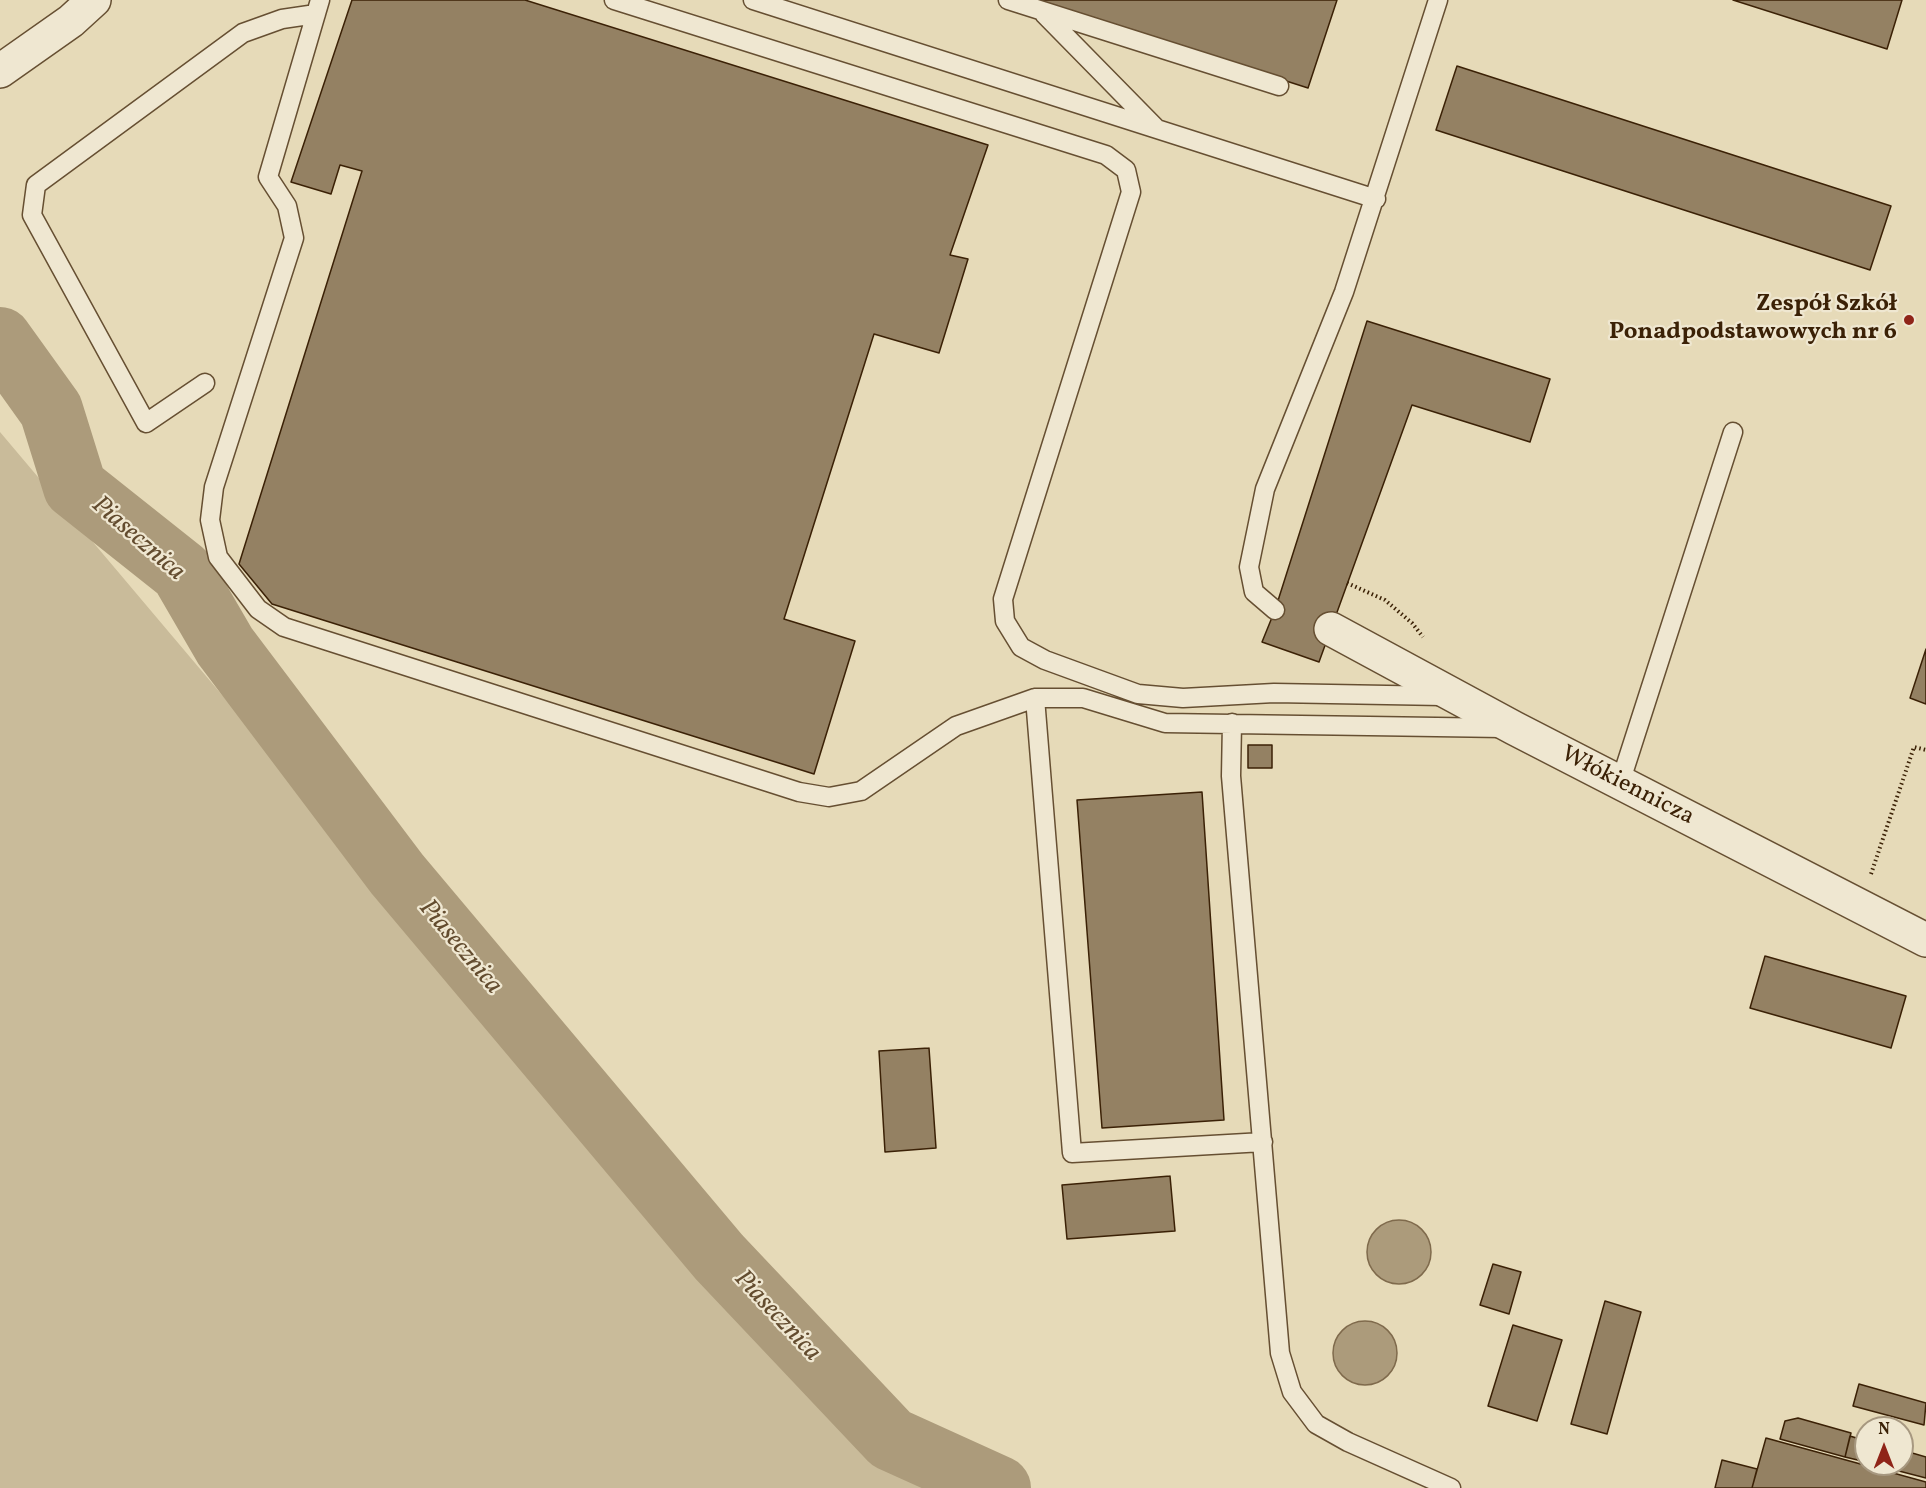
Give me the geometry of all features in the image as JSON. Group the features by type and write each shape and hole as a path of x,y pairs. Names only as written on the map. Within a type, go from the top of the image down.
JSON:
{"street":[{"path":"0,71 71,21 94,0"},
{"name":"Włókiennicza","path":"1331,629 1514,729 1926,940"}],"lane":[{"path":"614,0 1106,155 1126,170 1131,192 1003,599 1005,621 1021,647 1045,660 1138,693 1183,698 1233,693 1455,696"},
{"path":"753,0 1376,199"},
{"path":"1008,0 1279,86"},
{"path":"1275,610 1254,592 1249,567 1265,489 1344,292 1376,199 1438,0"},
{"path":"205,383 146,423 33,215 36,185 243,33 318,7"},
{"path":"318,7 268,177 287,206 294,238 214,487 210,520 218,557 258,609 284,627 799,792 829,797 861,791 956,726 1035,698 1083,698 1165,723 1514,729"},
{"path":"1041,10 1158,129"},
{"path":"1620,783 1733,432"},
{"path":"1035,698 1072,1153 1263,1142"},
{"path":"1232,723 1231,776 1280,1353 1292,1392 1316,1424 1348,1442 1451,1488"}],"path":[{"path":"1870,878 1914,747 1926,750"}],"shaded area":[{"path":"0,432 672,1228 885,1445 982,1488 0,1488"},
{"path":"1393,1220 1405,1220 1422,1229 1429,1240 1431,1252 1429,1264 1422,1275 1405,1284 1393,1284 1381,1279 1372,1270 1367,1258 1367,1246 1372,1234 1381,1225"},
{"path":"1359,1321 1371,1321 1388,1330 1395,1341 1397,1353 1395,1365 1388,1376 1371,1385 1359,1385 1347,1380 1338,1371 1333,1359 1333,1347 1338,1335 1347,1326"}],"building":[{"path":"352,0 525,0 988,145 950,255 968,259 939,353 874,334 784,619 855,641 814,774 272,604 239,564 362,171 340,165 331,194 291,182"},
{"path":"1034,0 1337,0 1308,88"},
{"path":"1733,0 1902,0 1887,49"},
{"path":"1457,66 1891,206 1870,270 1436,130"},
{"path":"1367,321 1550,379 1530,442 1412,405 1319,662 1262,642 1275,610"},
{"path":"1926,649 1926,704 1910,698"},
{"path":"1248,745 1272,745 1272,768 1248,768"},
{"path":"1202,792 1224,1120 1102,1128 1077,800"},
{"path":"1765,956 1906,996 1891,1048 1750,1008"},
{"path":"929,1048 936,1148 885,1152 879,1051"},
{"path":"1170,1176 1175,1231 1067,1239 1062,1185"},
{"path":"1493,1264 1521,1272 1509,1314 1480,1305"},
{"path":"1605,1301 1641,1312 1607,1434 1571,1424"},
{"path":"1513,1325 1562,1340 1537,1421 1488,1406"},
{"path":"1859,1384 1926,1403 1924,1425 1914,1422 1914,1416 1890,1416 1853,1406"},
{"path":"1798,1418 1851,1433 1845,1457 1780,1439 1785,1421"},
{"path":"1850,1436 1854,1437 1854,1459 1845,1457"},
{"path":"1766,1438 1854,1462 1854,1476 1904,1476 1926,1482 1926,1488 1752,1488"},
{"path":"1914,1454 1926,1457 1926,1478 1914,1475"},
{"path":"1722,1460 1757,1469 1752,1488 1715,1488"}],"waterway":[{"name":"Piasecznica","path":"0,339 51,410 75,487 182,572 225,646 397,874 719,1257 891,1439 999,1488"}],"place":[{"name":"Zespół Szkół Ponadpodstawowych nr 6","path":"1909,320"}]}
